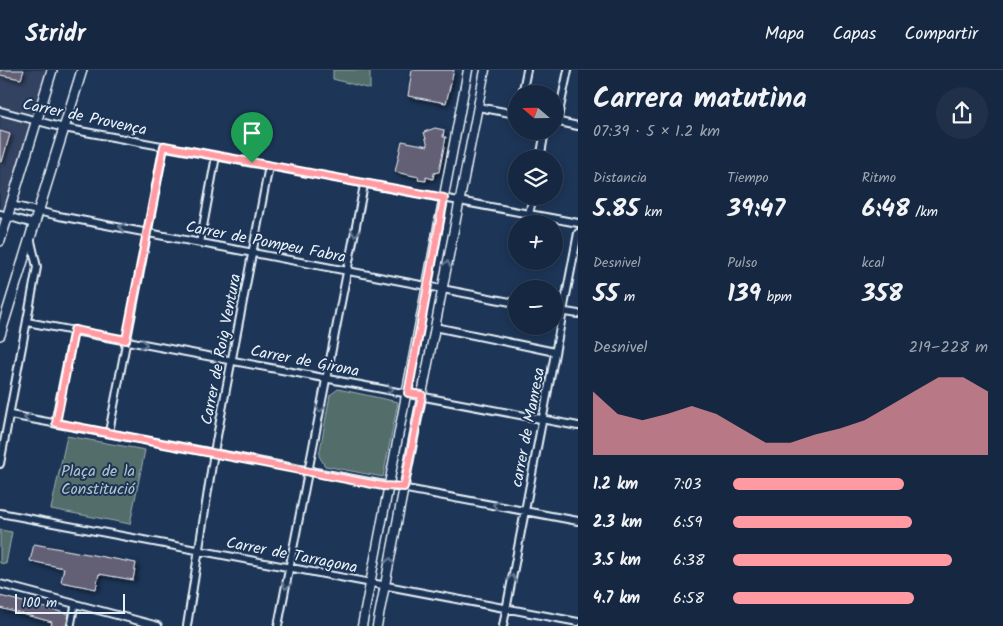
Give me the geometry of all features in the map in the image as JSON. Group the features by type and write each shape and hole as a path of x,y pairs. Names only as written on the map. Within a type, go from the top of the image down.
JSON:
{"main road":[{"path":"0,241 4,215 11,205 52,70"},
{"path":"0,335 3,315 38,212 82,70"}],"street":[{"path":"362,626 408,393 468,70"},
{"path":"377,626 485,70"},
{"path":"524,85 527,70"},
{"path":"563,92 568,70"},
{"path":"478,107 508,113"},
{"name":"Carrer de Provença","path":"0,111 64,128 364,185 578,223"},
{"path":"563,123 578,126"},
{"path":"109,432 164,146"},
{"path":"200,243 216,156"},
{"name":"Carrer de Roig Ventura","path":"187,626 214,452 269,166"},
{"path":"278,626 364,185"},
{"name":"Carrer de Pompeu Fabra","path":"11,205 38,212 508,301"},
{"path":"529,214 531,205"},
{"path":"4,215 34,224"},
{"name":"carrer de Manresa","path":"563,311 578,233"},
{"path":"0,464 37,267 30,236"},
{"path":"563,311 578,314"},
{"name":"Carrer de Girona","path":"28,322 578,426"},
{"path":"435,326 555,352"},
{"path":"56,423 74,330"},
{"name":"carrer de Manresa","path":"503,626 558,335"},
{"path":"10,415 109,432 383,486 404,487 578,520"},
{"name":"Carrer de Tarragona","path":"0,513 578,622"},
{"path":"0,584 158,626"},
{"path":"71,626 75,604"}],"shaded area":[{"path":"0,70 47,70 0,235"}],"green space":[{"path":"333,70 370,70 370,89 333,79"},
{"path":"338,389 398,402 383,477 325,466 319,456 330,395"},
{"name":"Plaça de la Constitució","path":"67,436 145,450 130,524 51,509"},
{"path":"0,530 12,532 6,564 0,563"}],"building":[{"path":"0,70 24,70 21,79 0,75"},
{"path":"412,70 454,70 446,103 408,96"},
{"path":"435,128 444,130 443,137 446,137 439,172 434,173 433,179 426,177 426,181 418,180 419,177 395,172 402,141 428,146 424,132"},
{"path":"0,131 10,134 2,162 0,162"},
{"path":"34,544 136,563 133,580 99,574 96,589 61,582 64,568 30,561"},
{"path":"0,596 69,614 66,626 51,626 52,622 0,608"}],"route":[{"path":"164,146 252,163 364,185 444,198 408,393 422,395 404,487 383,486 199,449 56,423 74,330 126,340 164,146"}]}
